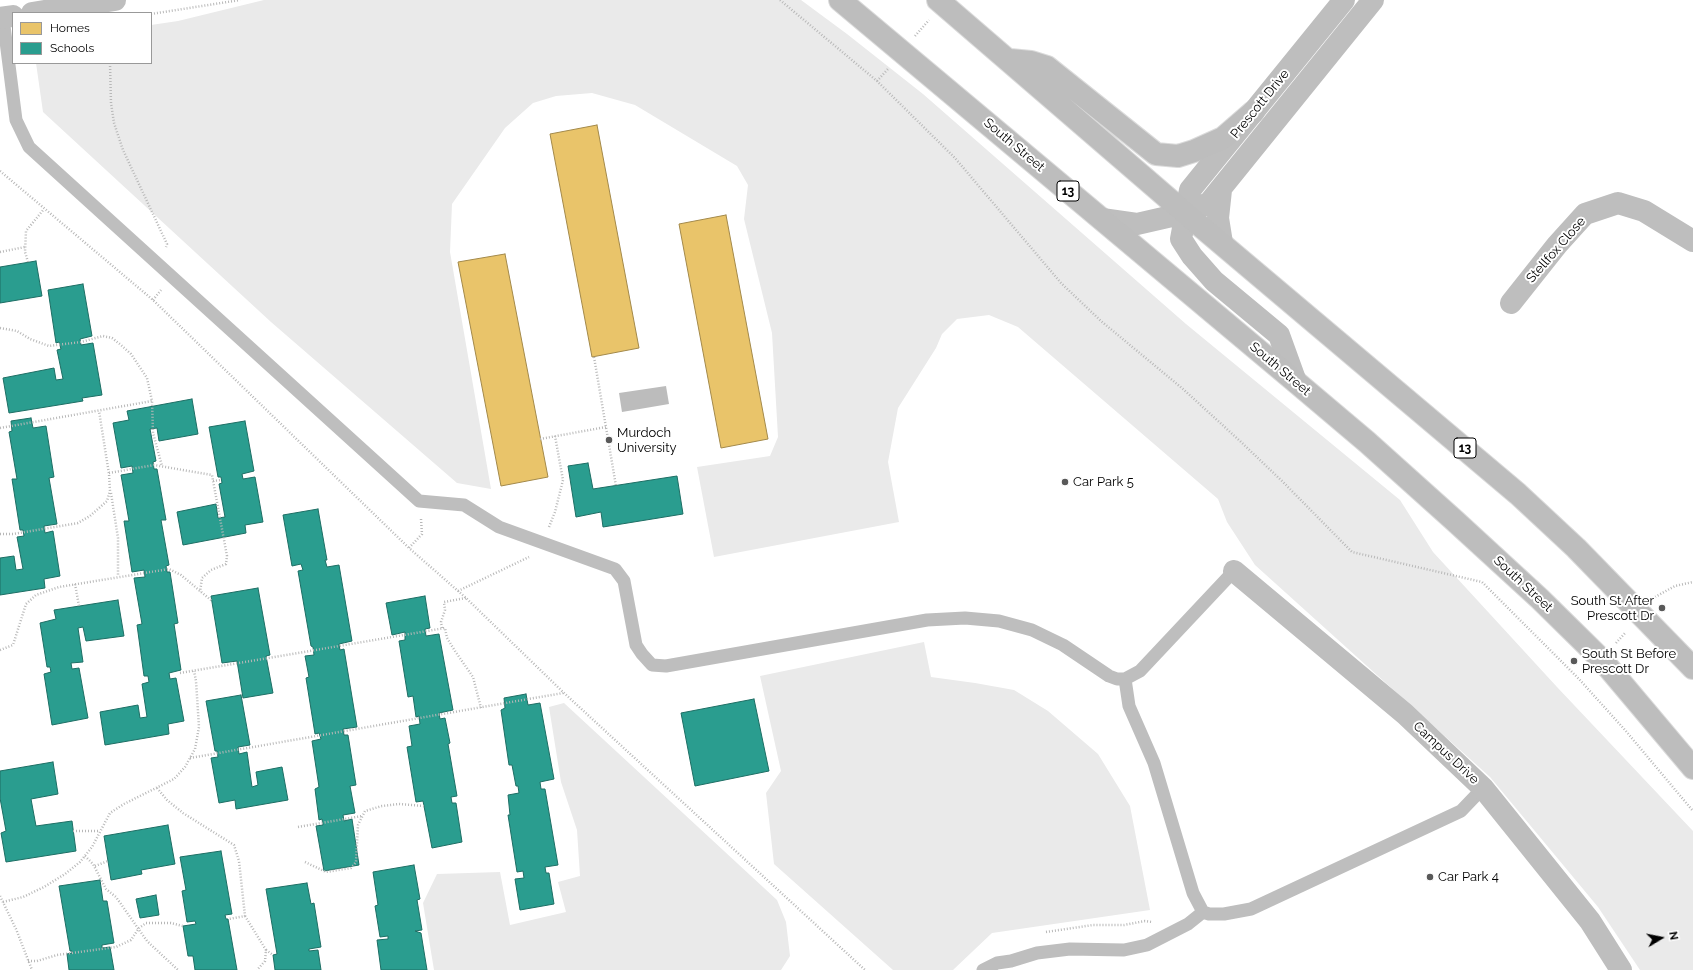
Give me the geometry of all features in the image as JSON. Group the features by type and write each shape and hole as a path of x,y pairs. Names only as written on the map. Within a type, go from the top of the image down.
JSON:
{"highway":[{"name":"South Street","path":"840,0 1367,442 1540,599 1602,660 1693,768"},
{"name":"13","path":"938,0 1010,60 1185,213 1518,494 1576,548 1693,668"},
{"path":"1010,60 1031,62 1047,67 1156,154 1178,156 1194,151 1223,138 1253,112"}],"street":[{"path":"38,12 115,0"},
{"name":"Prescott Drive","path":"1296,382 1279,335 1214,281 1192,256 1181,239 1190,190 1344,0"},
{"name":"Prescott Drive","path":"1102,219 1137,224 1185,213 1209,203 1373,0"},
{"path":"1221,190 1218,218 1222,243"},
{"name":"Stellfox Close","path":"1511,303 1556,245 1585,214 1618,203 1644,211 1693,241"},
{"name":"Campus Drive","path":"1234,571 1405,714 1483,788 1590,921 1621,970"}],"lane":[{"path":"5,17 16,120 29,147 419,501 464,505 499,527 608,566 620,574 624,581 636,645 652,665 666,666 927,620 972,618 999,621 1032,630 1063,645 1109,676 1117,679 1125,679 1136,674 1145,666 1234,571"},
{"path":"1125,679 1129,706 1154,763 1193,893 1203,912"},
{"path":"983,970 997,963 1008,966 1037,953 1070,949 1124,950 1147,945 1188,924 1203,912 1224,914 1251,909 1461,811 1483,788"}],"path":[{"path":"152,14 240,0"},
{"path":"780,0 877,81 955,158 1061,283 1101,321 1183,389 1240,440 1352,552 1482,582 1579,679 1625,730 1693,811"},
{"path":"110,64 111,103 114,123 123,150 167,244 163,288 153,300"},
{"path":"0,171 153,300 409,548 466,598 564,693 865,970"},
{"path":"28,262 25,247 26,231 44,208"},
{"path":"0,252 25,247"},
{"path":"0,328 17,331 30,339 49,346 81,342 103,336 112,338 131,354 147,378 152,401 153,433 162,466"},
{"path":"594,357 616,486"},
{"path":"0,428 152,401"},
{"path":"99,411 118,538 118,576"},
{"path":"540,438 606,427"},
{"path":"458,592 538,552 555,512 563,480 555,436"},
{"path":"109,473 154,465 173,470 212,474 227,556 226,564 211,570 202,578 200,592"},
{"path":"213,481 221,480"},
{"path":"0,534 13,534 78,523 100,508 107,501 110,491"},
{"path":"409,548 422,534 419,501"},
{"path":"0,650 13,645 26,604 36,595 75,584 169,568 181,575 200,592 212,600"},
{"path":"75,584 79,606"},
{"path":"466,598 444,602 445,610 441,622 442,628 445,628 447,638 454,651 473,677 481,708"},
{"path":"180,673 442,628"},
{"path":"3,902 23,896 44,887 65,874 85,856 110,813 124,804 174,779 185,767 195,749 198,727 196,681 194,671"},
{"path":"190,758 564,693"},
{"path":"157,788 183,813 234,845 239,861 245,916 266,950 273,955"},
{"path":"305,862 326,872 351,868 356,862 358,826 365,811 382,806 412,804 424,806"},
{"path":"298,827 362,816"},
{"path":"73,831 99,831"},
{"path":"85,856 95,866 106,889 116,897 138,929 158,952 178,970"},
{"path":"95,866 108,861"},
{"path":"0,896 16,929 32,970"},
{"path":"229,919 245,916"},
{"path":"28,961 36,961 57,955 116,947 131,940 138,929 146,923 171,923 184,926"},
{"path":"257,970 265,961 266,950"}],"shaded area":[{"path":"264,0 801,0 923,94 1186,324 1400,500 1433,552 1557,687 1693,831 1693,970 1640,970 1598,907 1490,777 1255,565 1227,522 1218,499 1018,327 989,315 957,319 942,334 936,348 898,408 888,462 899,522 714,557 697,467 770,456 778,437 772,333 744,219 748,185 737,166 635,105 592,93 556,96 533,103 505,128 452,204 450,252 491,489 457,483 271,322 43,112 36,64 152,64 152,25 178,21"},
{"path":"666,386 669,404 622,412 619,393"},
{"path":"924,642 931,677 1014,690 1048,711 1098,754 1130,806 1150,910 992,933 953,970 893,970 774,864 766,793 781,771 760,676"},
{"path":"564,703 777,900 786,922 790,956 781,970 434,970 423,903 437,874 500,872 510,925 566,912 558,882 580,876 577,830 561,782 549,707"}],"building: Homes":[{"path":"597,125 639,348 592,357 550,134"},
{"path":"726,215 768,439 721,448 679,224"},
{"path":"505,254 548,477 501,486 458,262"}],"building: Schools":[{"path":"36,261 42,296 0,303 0,267"},
{"path":"83,284 92,336 80,339 81,345 93,343 102,395 82,398 83,401 9,413 3,378 54,368 56,380 63,379 57,350 61,349 59,342 56,343 48,290"},
{"path":"192,399 198,434 159,441 157,428 150,429 156,461 153,462 154,469 157,469 166,520 161,520 169,565 166,566 167,572 170,572 178,623 174,624 181,670 169,673 170,679 176,678 184,721 168,724 169,734 105,745 100,712 138,705 140,718 147,717 142,684 149,682 148,676 144,676 137,625 142,624 134,578 145,577 144,570 132,572 124,521 129,521 121,475 133,473 132,466 121,468 113,423 129,420 127,411"},
{"path":"31,418 33,428 46,426 54,477 49,478 57,524 44,526 45,533 53,531 60,576 44,579 45,588 0,595 0,558 14,556 16,570 23,569 17,537 24,536 23,530 20,530 12,479 17,479 9,432 12,431 11,421"},
{"path":"245,421 254,471 242,474 243,479 255,477 263,522 245,525 246,533 183,545 177,512 216,504 218,518 225,517 219,484 222,483 221,477 218,477 209,427"},
{"path":"588,463 593,489 677,476 683,514 603,527 601,512 576,517 568,466"},
{"path":"318,509 327,567 339,565 352,641 339,644 340,650 344,649 357,727 343,729 344,735 348,735 356,785 350,786 355,813 343,815 344,821 352,819 359,865 324,871 316,826 323,825 322,819 319,820 315,789 319,787 312,741 321,739 319,733 315,734 306,678 309,677 305,656 314,655 313,647 311,646 298,571 303,570 301,564 292,566 283,515"},
{"path":"258,588 270,655 266,656 273,693 243,698 237,661 222,663 211,596"},
{"path":"425,596 430,628 425,629 426,636 439,634 453,710 439,713 440,719 445,718 450,743 448,744 457,796 451,797 452,803 456,803 462,842 432,848 423,801 416,802 407,747 412,746 409,726 420,724 419,716 416,717 413,696 408,697 399,641 405,640 405,632 392,635 386,603"},
{"path":"118,600 124,636 86,641 83,627 78,628 83,662 71,663 72,669 79,668 88,718 52,725 44,674 51,672 50,667 47,667 40,623 56,619 54,610"},
{"path":"526,694 528,705 540,703 554,779 540,782 541,789 545,789 558,865 545,867 546,873 549,873 554,904 520,910 515,879 524,878 523,871 517,872 508,815 510,815 508,795 519,793 518,786 516,786 512,765 509,765 501,710 505,708 504,698"},
{"path":"241,695 250,745 238,747 239,754 247,752 252,787 258,785 256,772 282,767 288,800 236,809 235,800 219,803 211,758 218,757 217,751 215,751 206,701"},
{"path":"754,699 769,771 695,786 681,713"},
{"path":"53,762 58,794 31,799 36,826 72,821 76,851 6,862 1,833 6,831 0,798 0,771"},
{"path":"168,825 175,864 141,870 142,874 111,880 104,836"},
{"path":"221,851 232,914 225,915 226,919 228,919 237,970 195,970 193,956 188,956 183,926 196,924 195,921 187,922 182,891 186,890 180,857"},
{"path":"414,865 420,899 417,900 422,930 415,931 421,933 427,970 381,970 377,940 388,939 388,936 380,937 375,906 378,905 373,872"},
{"path":"100,880 103,901 107,901 114,943 102,945 102,948 110,947 114,970 69,970 67,954 72,953 72,951 70,951 59,886"},
{"path":"307,883 311,904 314,903 321,947 309,949 309,951 318,950 321,970 275,970 273,955 277,954 266,889"},
{"path":"156,895 159,915 140,918 136,899"}],"place":[{"name":"Murdoch University","path":"609,440"},
{"name":"Car Park 5","path":"1065,482"},
{"name":"South St After Prescott Dr","path":"1662,608"},
{"name":"South St Before Prescott Dr","path":"1574,661"},
{"name":"Car Park 4","path":"1430,877"}]}
